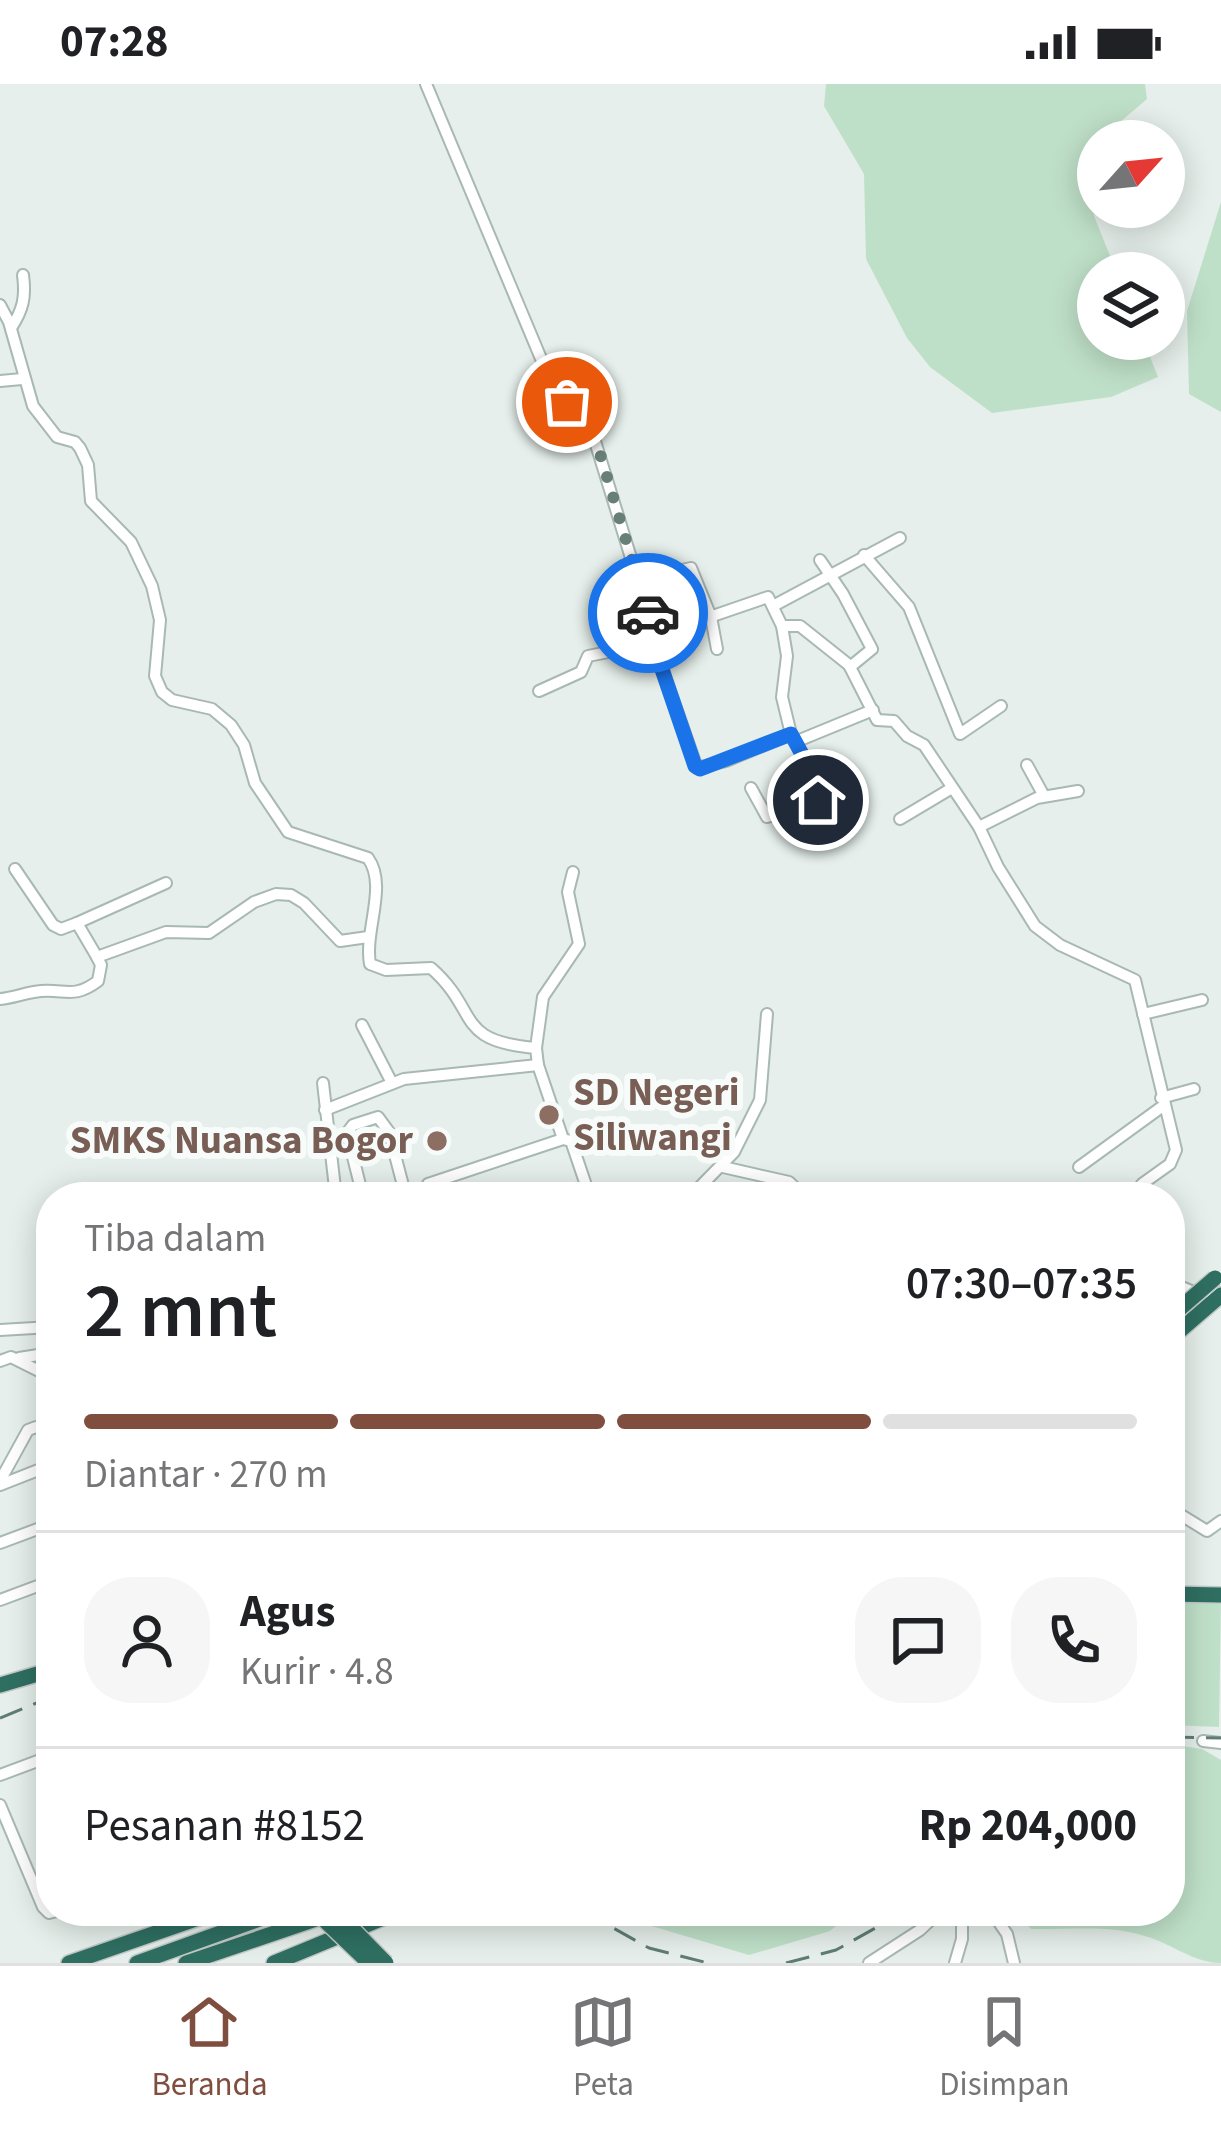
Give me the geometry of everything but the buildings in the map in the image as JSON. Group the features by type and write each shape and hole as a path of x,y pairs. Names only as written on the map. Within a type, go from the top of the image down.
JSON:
{"highway":[{"path":"1185,1307 1220,1285"},
{"path":"1185,1324 1220,1285"},
{"path":"1185,1594 1221,1595"},
{"path":"0,1685 36,1672"},
{"path":"69,1963 175,1926"},
{"path":"137,1963 240,1926"},
{"path":"186,1963 295,1926"},
{"path":"331,1926 369,1963"},
{"path":"353,1926 386,1963"},
{"path":"274,1963 364,1926"}],"street":[{"path":"426,84 554,388 594,437 656,637 653,643 698,768 873,710"},
{"path":"11,328 25,294 22,275"},
{"path":"0,305 33,406 57,437 80,448 88,465 93,504 129,539 145,569 160,616 155,671 160,688 172,700 207,707 231,725 244,745 255,783 288,832 358,852 371,862 376,877 368,937 373,967 431,968 449,987 476,1031 508,1046 536,1048"},
{"path":"0,380 22,379"},
{"path":"773,606 900,538"},
{"path":"864,555 909,607 960,734 1001,706"},
{"path":"820,560 872,650 850,667"},
{"path":"638,580 691,568 711,617 717,649"},
{"path":"653,628 711,617 764,596 773,606 787,656 781,693 793,738 810,769 817,802 767,817 751,788"},
{"path":"782,626 800,626 850,667 880,722 895,721 907,736 922,742 979,827 1034,926 1060,945 1132,976 1139,988 1175,1156 1144,1182"},
{"path":"539,691 581,672 589,656 653,643"},
{"path":"1028,765 1044,796"},
{"path":"900,819 952,788"},
{"path":"979,827 1044,796 1078,791"},
{"path":"15,869 56,928 166,883"},
{"path":"563,1139 536,1048 543,997 579,944 568,892 574,872"},
{"path":"97,957 166,932 209,933 254,902 276,894 304,903 340,941 368,937"},
{"path":"0,999 89,988 100,975 97,957 77,923"},
{"path":"1143,1014 1202,1000"},
{"path":"706,1182 723,1167 760,1100 766,1014"},
{"path":"362,1025 392,1083"},
{"path":"325,1110 392,1083 538,1065"},
{"path":"322,1083 335,1182"},
{"path":"1079,1167 1162,1102 1194,1089"},
{"path":"360,1182 348,1129 378,1117 387,1126 411,1182"},
{"path":"434,1182 563,1139 571,1141 585,1182"},
{"path":"723,1167 789,1182"},
{"path":"1185,1289 1220,1285"},
{"path":"0,1330 36,1328"},
{"path":"0,1360 8,1356 36,1369"},
{"path":"16,1359 36,1356"},
{"path":"0,1483 28,1430 36,1427"},
{"path":"0,1483 36,1471"},
{"path":"1185,1517 1207,1531 1221,1522"},
{"path":"0,1543 36,1530"},
{"path":"0,1600 36,1587"},
{"path":"1203,1741 1221,1743"},
{"path":"0,1775 36,1762"},
{"path":"0,1805 36,1890"},
{"path":"873,1960 913,1926"},
{"path":"873,1960 924,1926"},
{"path":"955,1963 962,1926"},
{"path":"1001,1926 1014,1963"}],"green space":[{"path":"826,84 1145,84 1147,99 1122,120 1077,120 1077,228 1099,228 1109,252 1077,252 1077,360 1151,360 1158,377 1111,397 992,413 930,367 907,338 866,259 864,174 824,106"},
{"path":"1221,202 1221,412 1189,394 1187,311"},
{"path":"1185,1596 1221,1597 1219,1727 1185,1726"},
{"path":"1185,1746 1221,1760 1221,1963 1134,1933 1028,1926 1185,1926"},
{"path":"651,1926 836,1926 749,1955"}],"railway":[{"path":"0,1718 36,1703"},
{"path":"1185,1737 1221,1738"},
{"path":"610,1926 649,1948 708,1963"},
{"path":"786,1963 836,1950 879,1926"}],"way so far":[{"path":"567,402 586,423 598,447 648,613"}],"place":[{"name":"SD Negeri Siliwangi","path":"549,1115"},
{"name":"SMKS Nuansa Bogor","path":"437,1141"}],"route":[{"path":"648,613 656,633 653,643 695,766 700,769 726,761 791,734 810,769 818,800"}]}
